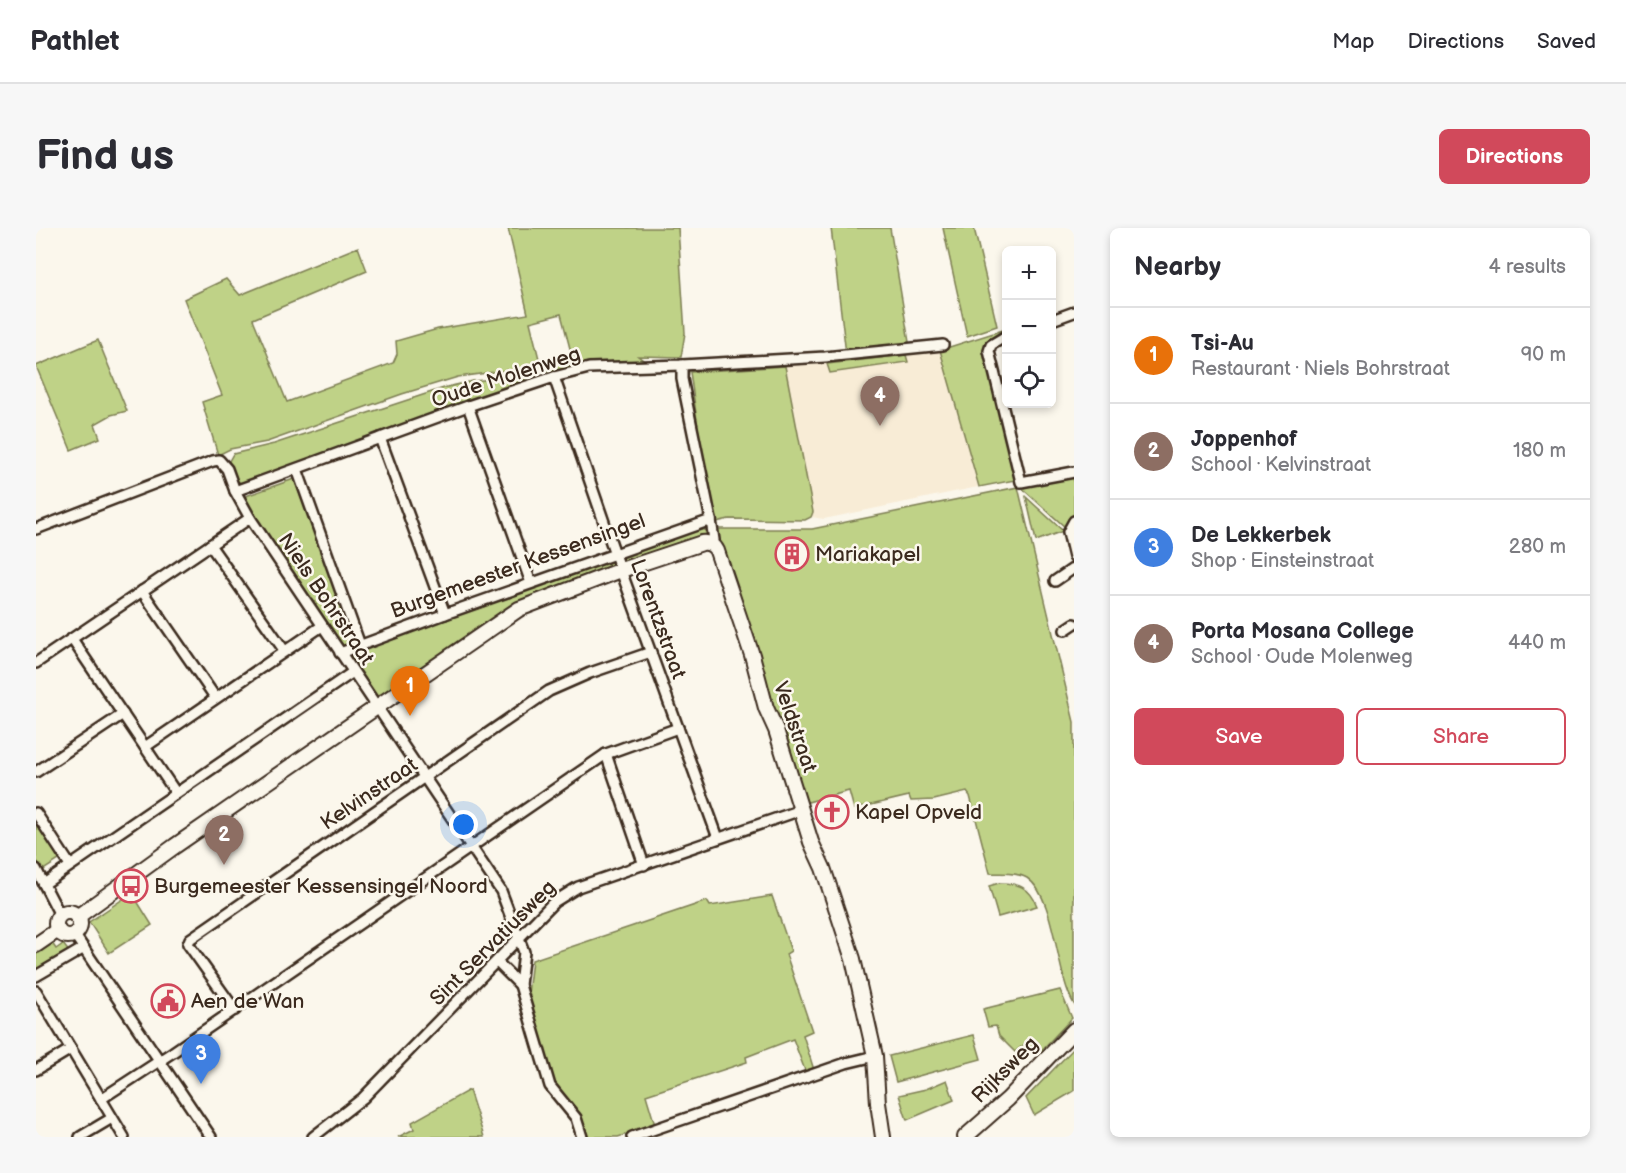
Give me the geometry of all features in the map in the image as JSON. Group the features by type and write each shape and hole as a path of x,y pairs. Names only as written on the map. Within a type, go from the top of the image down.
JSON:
{"street":[{"path":"1056,319 1074,312"},
{"path":"1002,338 991,345 990,351 1021,482 1074,472"},
{"name":"Oude Molenweg","path":"234,491 468,406 554,377 589,368 682,365 875,353 944,345"},
{"name":"Veldstraat","path":"682,365 682,379 711,520 714,540 712,544 717,550 752,655 763,700 776,730 853,960 868,1017 875,1056 883,1137"},
{"name":"Lorentzstraat","path":"554,377 615,554 718,838"},
{"path":"468,406 531,584"},
{"path":"380,438 445,614"},
{"name":"Niels Bohrstraat","path":"36,529 213,461 222,461 234,491 250,518 501,891 524,951 520,985"},
{"path":"297,469 360,645"},
{"path":"36,663 250,518"},
{"name":"Burgemeester Kessensingel","path":"340,653 711,520"},
{"path":"1074,521 1068,532 1074,557"},
{"name":"Burgemeester Kessensingel","path":"78,917 175,846 519,609 621,570 702,543 712,544"},
{"path":"210,545 284,650"},
{"path":"1055,581 1074,568"},
{"path":"142,591 215,697"},
{"path":"1065,630 1074,624"},
{"path":"145,747 322,626"},
{"path":"72,639 176,793"},
{"name":"Kelvinstraat","path":"235,1010 189,944 190,939 549,691 651,652"},
{"path":"44,884 352,672"},
{"path":"36,772 123,714"},
{"path":"101,1099 235,1010 606,754 678,728"},
{"path":"606,754 644,865"},
{"name":"Sint Servatiusweg","path":"313,1137 363,1098 519,937 566,893 801,810"},
{"path":"36,813 70,865"},
{"path":"36,868 60,915"},
{"path":"70,912 78,917 80,927 74,934 65,935 58,930 57,922 60,915 70,912"},
{"path":"36,945 58,930"},
{"path":"74,934 210,1137"},
{"path":"36,976 84,948"},
{"path":"497,962 520,985 550,1086 576,1118 582,1137"},
{"path":"36,991 124,1137"},
{"name":"Rijksweg","path":"965,1137 1008,1099 1074,1030"},
{"path":"36,1070 71,1049"},
{"path":"632,1137 846,1063 875,1056"},
{"path":"80,1137 112,1118"}],"shaded area":[{"path":"944,348 978,487 824,519 811,517 813,512 785,366"}],"green space":[{"path":"508,228 678,228 685,333 681,357 638,356 646,362 584,365 562,371 509,370 458,377 402,394 267,442 230,449 218,455 202,402 222,395 184,299 226,279 240,295 358,247 367,271 253,319 287,402 393,363 397,354 396,341 438,329 528,314","holes":["561,314 573,360 540,363 530,322"]},
{"path":"831,228 890,228 910,348 846,354"},
{"path":"943,228 974,228 997,326 967,336"},
{"path":"1002,330 1002,336 989,343 984,353 1015,480 979,487 940,350"},
{"path":"98,340 127,411 111,415 95,424 100,438 71,450 36,366"},
{"path":"906,355 908,362 830,373 827,364"},
{"path":"785,366 813,512 811,517 805,520 729,519 716,522 701,448 690,372"},
{"path":"534,375 551,376 243,484 234,479 229,461 233,454 274,444 447,387 473,381"},
{"path":"1074,477 1074,516 1068,519 1064,526 1024,490 1023,486"},
{"path":"294,479 356,643 342,649 248,511 243,497"},
{"path":"1018,487 1074,722 1074,1004 1063,974 1044,901 1037,888 1027,878 1014,874 990,873 967,792 934,800 911,801 909,796 854,809 849,791 804,803 731,586 716,529 812,529"},
{"path":"1026,497 1063,531 1036,541"},
{"path":"704,527 707,537 623,566 619,556"},
{"path":"613,558 617,569 539,597 378,703 345,655"},
{"path":"36,819 62,858 42,871 36,859"},
{"path":"999,883 1018,885 1027,890 1037,906 998,917 989,886"},
{"path":"132,893 152,925 109,953 89,922"},
{"path":"772,896 791,951 786,954 812,1031 803,1035 814,1070 806,1073 793,1039 746,1057 747,1062 646,1095 655,1125 618,1137 586,1137 579,1116 553,1081 528,994 532,960 707,901 710,906"},
{"path":"52,943 56,949 63,944 70,953 36,974 36,953"},
{"path":"1060,990 1072,1018 1037,1055 1026,1043 1015,1052 999,1036 996,1026 988,1027 983,1009"},
{"path":"974,1035 981,1059 896,1082 889,1056"},
{"path":"1074,1048 1074,1091 1034,1115 1026,1098"},
{"path":"947,1080 954,1100 907,1120 899,1095 926,1089"},
{"path":"469,1090 484,1137 398,1137 414,1129 412,1122"}],"place":[{"name":"Porta Mosana College","path":"880,426"},
{"name":"Mariakapel","path":"792,554"},
{"name":"Tsi-Au","path":"410,716"},
{"name":"Kapel Opveld","path":"832,812"},
{"name":"Joppenhof","path":"224,865"},
{"name":"Burgemeester Kessensingel Noord","path":"131,886"},
{"name":"Aen de Wan","path":"168,1001"},
{"name":"De Lekkerbek","path":"201,1084"}]}
